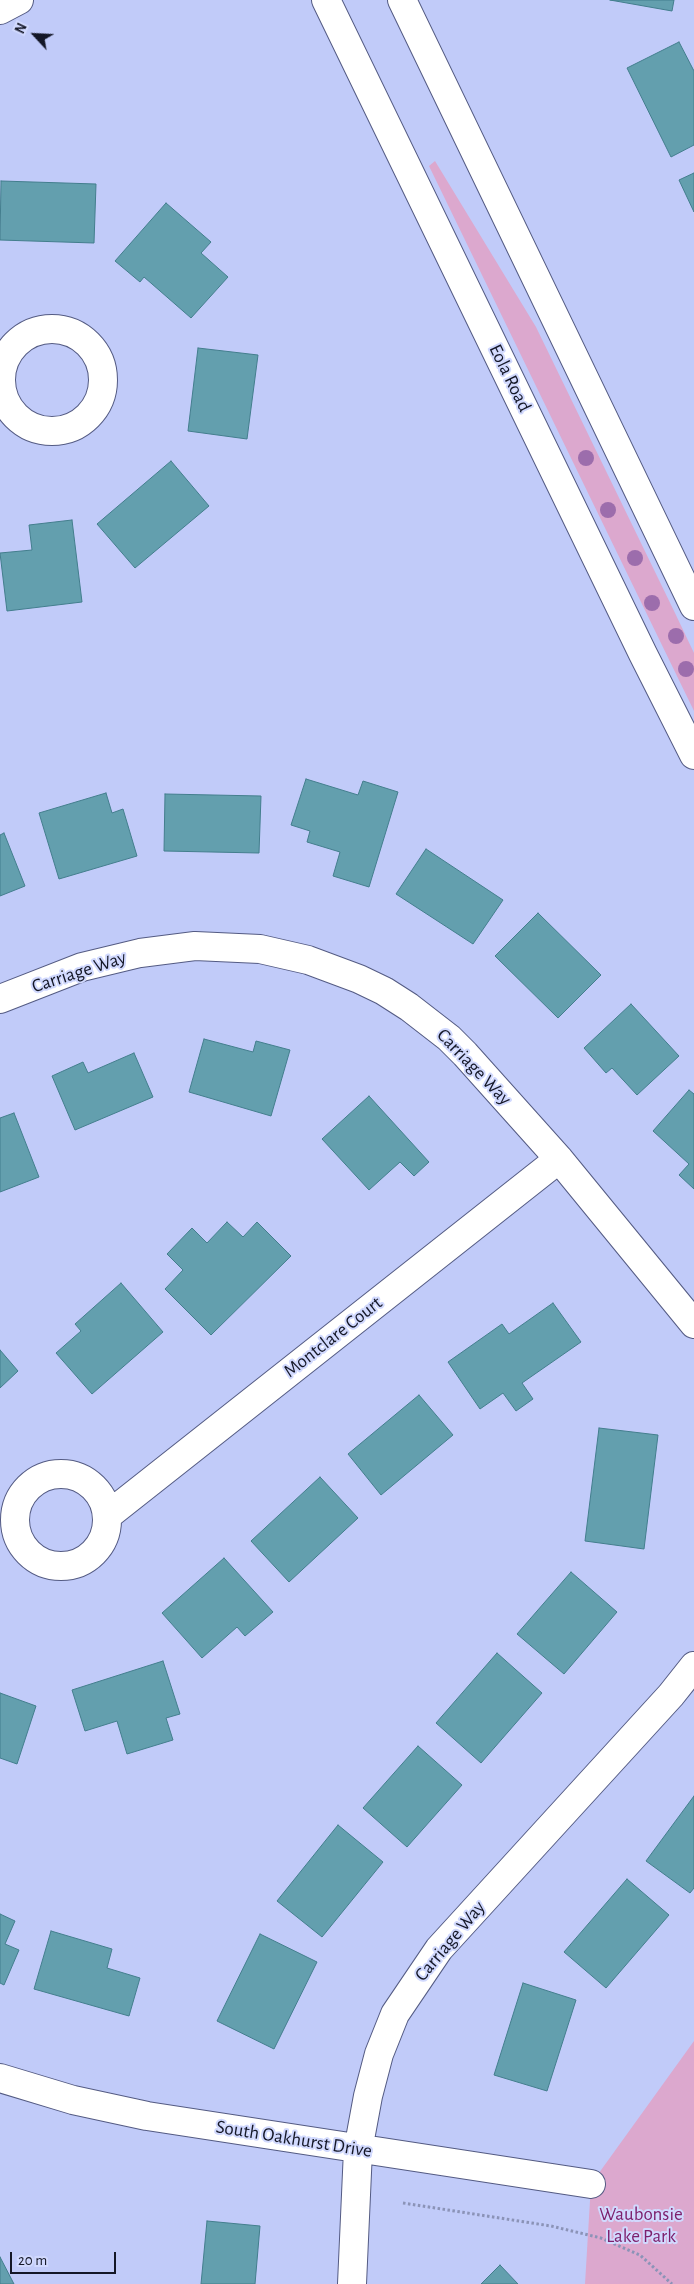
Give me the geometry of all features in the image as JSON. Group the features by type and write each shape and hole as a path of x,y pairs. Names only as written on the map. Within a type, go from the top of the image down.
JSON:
{"street":[{"path":"0,10 19,0"},
{"name":"Eola Road","path":"326,0 642,654 694,755"},
{"path":"402,0 694,606"},
{"name":"Carriage Way","path":"0,999 82,967 149,952 195,946 232,946 260,949 308,960 384,991 409,1007 449,1038 558,1159 694,1324"},
{"name":"Montclare Court","path":"107,1516 558,1159"},
{"name":"Carriage Way","path":"352,2284 358,2150 367,2102 380,2054 395,2014 417,1979 439,1950 694,1666"},
{"name":"South Oakhurst Drive","path":"0,2078 73,2100 146,2116 358,2150 591,2184"}],"path":[{"path":"403,2203 551,2226 601,2238 640,2256 672,2284"}],"green space":[{"path":"435,161 536,327 694,653 694,711 429,166"},
{"name":"Waubonsie Lake Park","path":"694,2041 694,2284 585,2284 591,2184"}],"building":[{"path":"610,0 674,0 672,11"},
{"path":"679,42 694,71 694,145 671,157 627,68"},
{"path":"694,173 694,212 679,180"},
{"path":"1,181 96,184 94,243 0,240"},
{"path":"166,203 211,242 201,253 228,277 191,318 144,277 140,282 115,261"},
{"path":"198,348 258,355 247,439 188,431"},
{"path":"171,461 209,506 135,568 97,524"},
{"path":"72,520 82,602 7,611 0,553 32,550 29,525"},
{"path":"306,779 358,795 363,781 398,792 369,887 333,876 340,852 307,842 310,831 291,825"},
{"path":"106,793 112,813 123,809 137,856 59,879 39,813"},
{"path":"165,794 261,796 259,853 164,851"},
{"path":"4,833 25,886 0,896 0,835"},
{"path":"426,849 503,900 473,944 396,894"},
{"path":"538,913 601,975 558,1018 495,956"},
{"path":"631,1004 679,1056 637,1095 612,1068 606,1073 584,1048"},
{"path":"204,1039 253,1052 256,1041 290,1050 271,1116 189,1092"},
{"path":"134,1053 153,1097 75,1130 52,1076 83,1062 88,1073"},
{"path":"689,1090 694,1094 694,1189 679,1175 689,1164 653,1131"},
{"path":"369,1096 429,1162 414,1176 400,1162 369,1190 322,1139"},
{"path":"14,1113 39,1177 0,1192 0,1118"},
{"path":"227,1222 243,1237 257,1222 291,1256 211,1335 165,1289 183,1270 167,1254 192,1228 207,1243"},
{"path":"121,1283 163,1332 92,1394 56,1353 81,1331 75,1324"},
{"path":"553,1303 581,1342 522,1383 533,1399 516,1411 503,1393 480,1409 448,1362 502,1324 509,1334"},
{"path":"0,1350 18,1371 0,1388"},
{"path":"419,1395 453,1435 381,1495 348,1454"},
{"path":"599,1428 658,1435 644,1549 585,1541"},
{"path":"320,1477 358,1518 289,1582 251,1541"},
{"path":"224,1558 273,1612 245,1636 237,1627 202,1658 162,1613"},
{"path":"571,1572 617,1612 564,1674 517,1634"},
{"path":"497,1653 542,1693 481,1763 436,1723"},
{"path":"163,1661 180,1714 166,1718 173,1740 127,1754 117,1721 85,1731 72,1690"},
{"path":"0,1693 36,1706 17,1764 0,1758"},
{"path":"418,1746 462,1785 407,1847 363,1808"},
{"path":"694,1796 694,1888 690,1893 646,1861"},
{"path":"338,1825 383,1862 322,1937 277,1901"},
{"path":"627,1879 669,1915 606,1988 564,1952"},
{"path":"0,1914 15,1921 5,1944 19,1950 4,1985 0,1983"},
{"path":"51,1931 112,1949 107,1968 140,1978 129,2016 34,1989"},
{"path":"260,1934 317,1962 274,2049 217,2021"},
{"path":"523,1983 576,2000 547,2091 494,2075"},
{"path":"207,2221 260,2226 255,2284 201,2284"},
{"path":"0,2257 14,2284 0,2284"},
{"path":"500,2265 518,2284 481,2284"}]}
